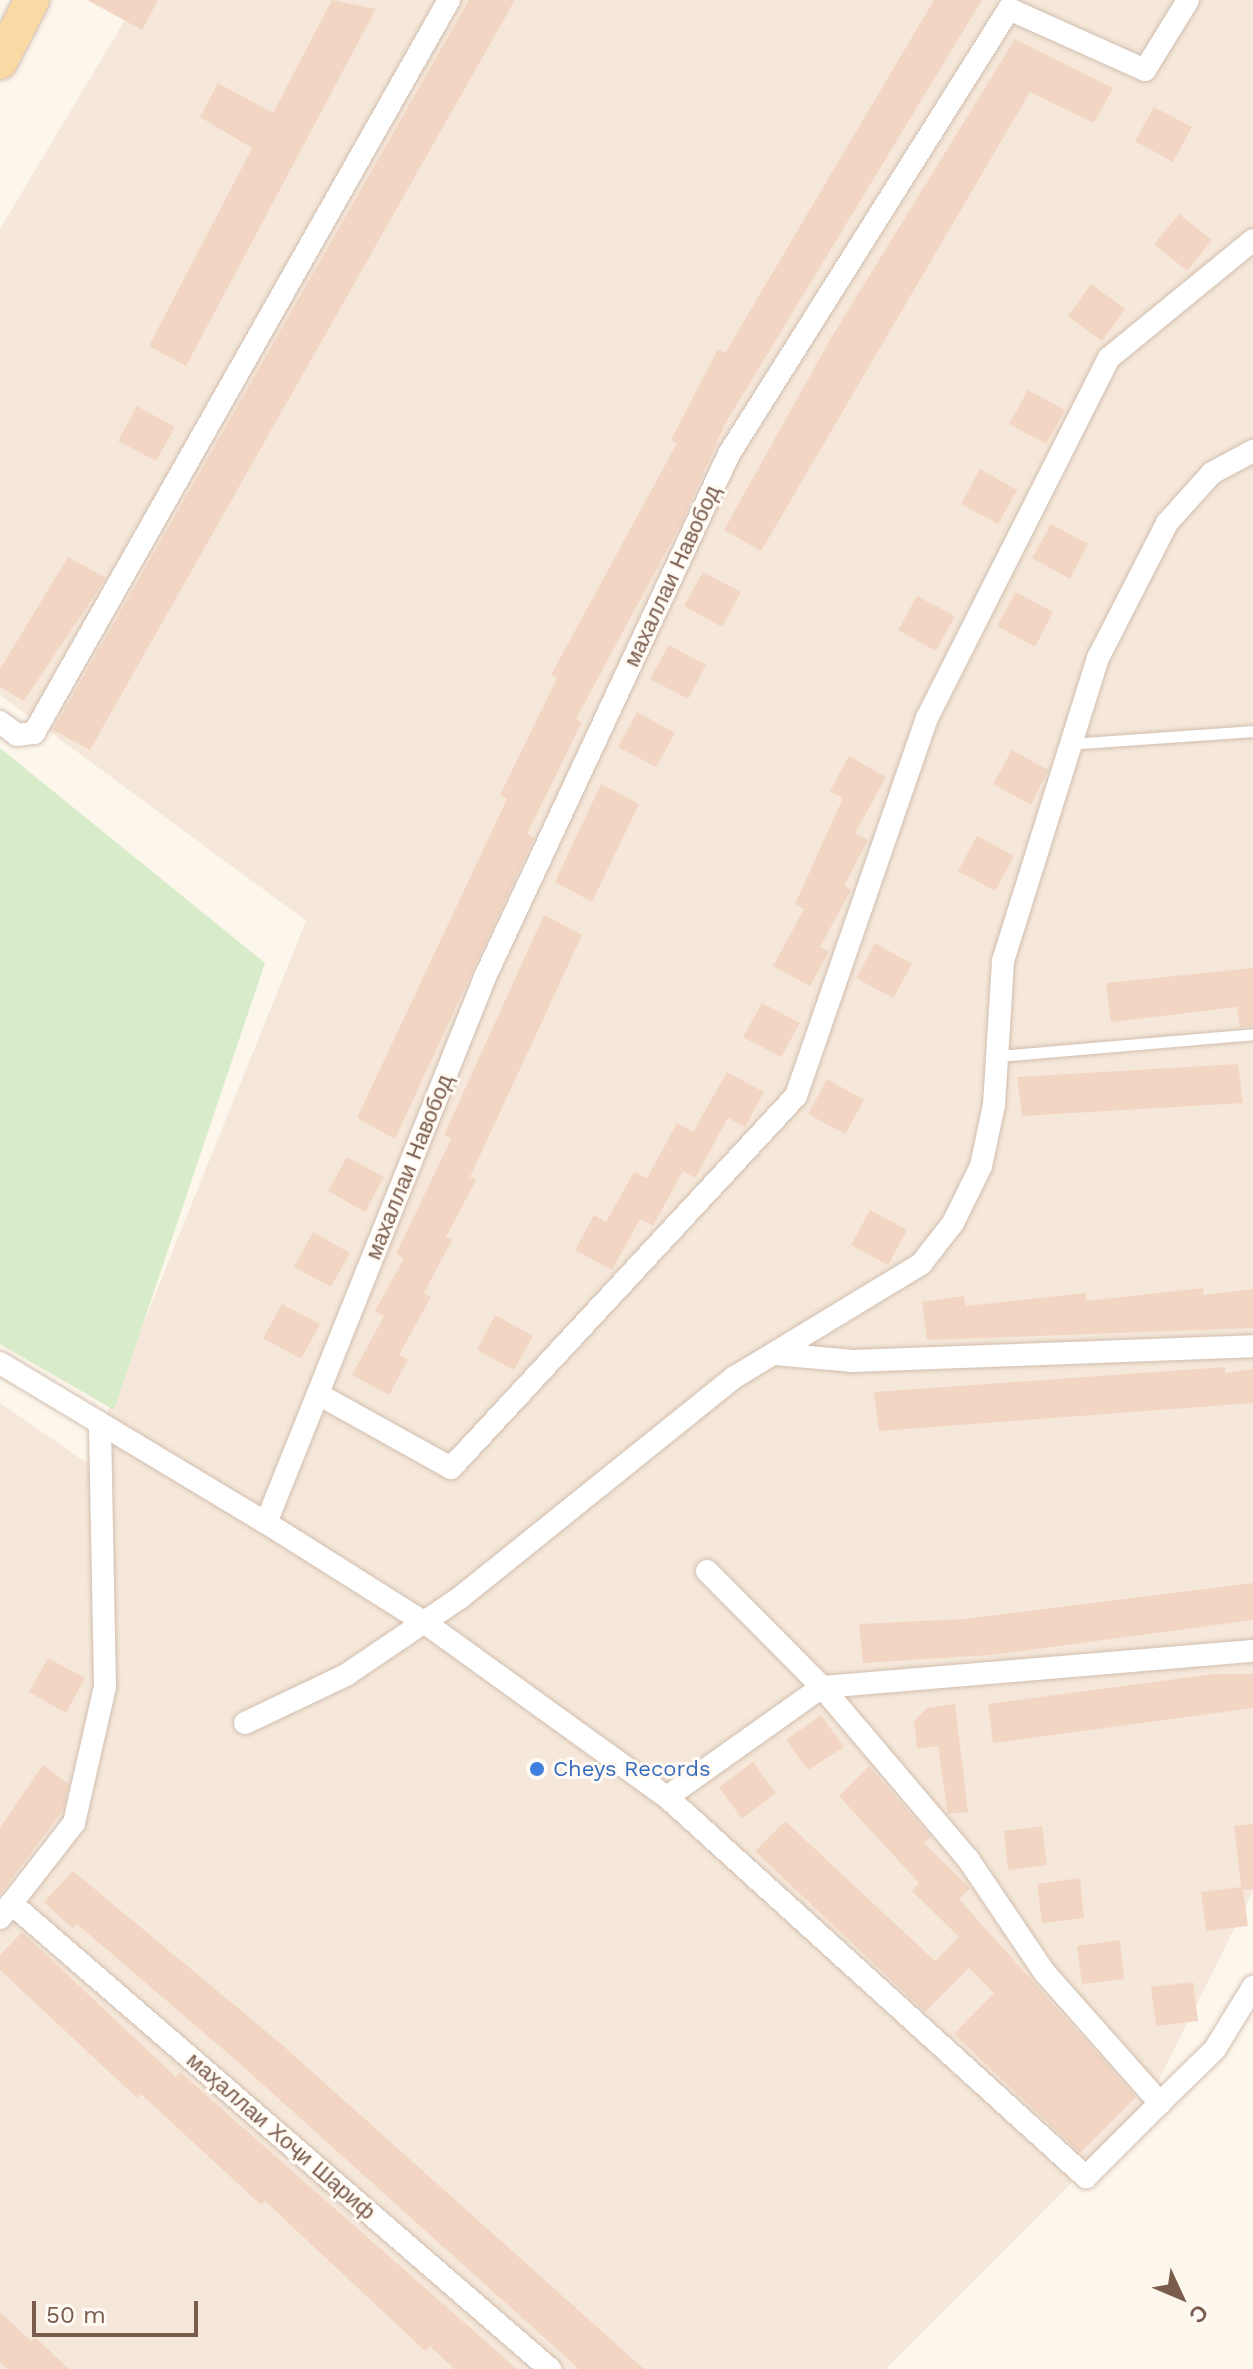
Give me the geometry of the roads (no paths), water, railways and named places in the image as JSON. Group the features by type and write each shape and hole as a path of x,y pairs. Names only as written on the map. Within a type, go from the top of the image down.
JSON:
{"main road":[{"path":"0,62 32,0"}],"street":[{"path":"0,722 17,735 34,733 449,0"},
{"name":"махаллаи Навобод","path":"261,1520 318,1394 485,977 729,454 1009,9 1145,70 1188,0"},
{"path":"318,1394 451,1468 796,1096 927,718 1109,358 1253,240"},
{"path":"245,1723 346,1675 424,1622 735,1377 921,1264 953,1223 981,1166 998,1056 1003,961 1067,744 1098,658 1167,523 1212,473 1253,451"},
{"path":"775,1354 853,1361 1253,1346"},
{"path":"0,1363 424,1622 667,1797 1086,2177 1215,2049 1253,1987"},
{"name":"маҳаллаи Хоҷи Шариф","path":"100,1423 105,1687 74,1823 6,1910 550,2369"},
{"path":"707,1571 822,1687 968,1859 1045,1973 1160,2103"},
{"path":"667,1797 822,1687 1253,1651"}],"lane":[{"path":"1067,744 1253,731"},
{"path":"998,1056 1253,1034"}],"place":[{"name":"Cheys Records","path":"537,1769"}]}
